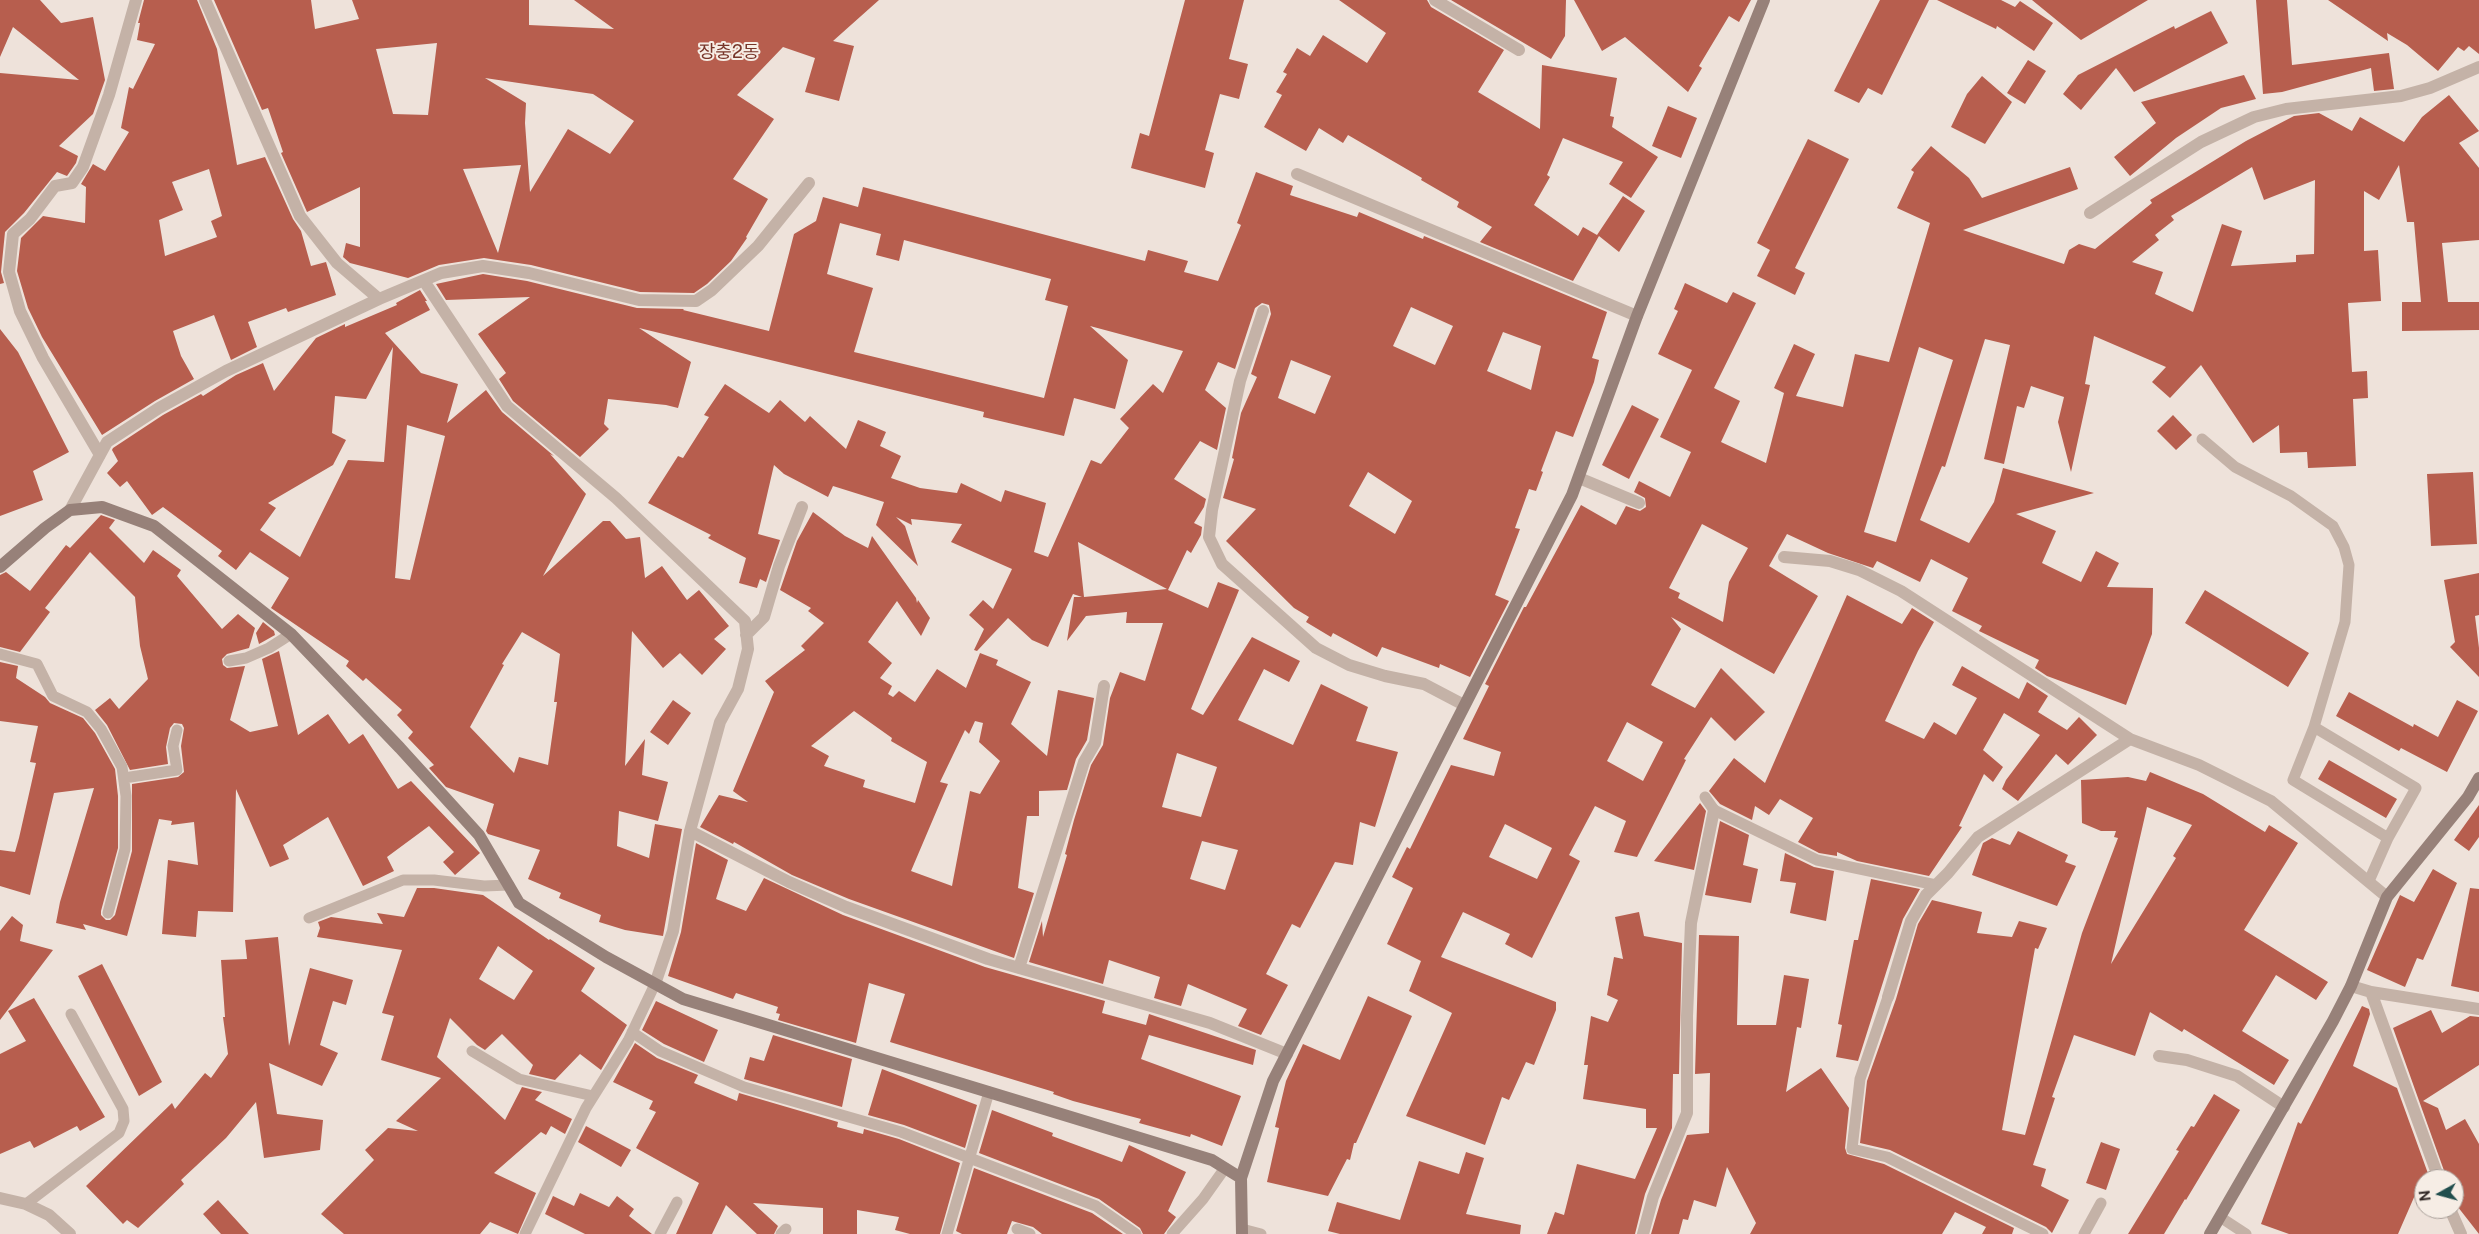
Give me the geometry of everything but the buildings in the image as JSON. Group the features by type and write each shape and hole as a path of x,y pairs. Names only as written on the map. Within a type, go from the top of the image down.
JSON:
{"street":[{"path":"100,455 43,358 20,311 9,272 13,234 30,218 55,186 72,182 83,167 109,95 136,0"},
{"path":"205,0 300,216 336,263 379,299"},
{"path":"1435,0 1519,50"},
{"path":"1242,1231 1241,1178 1273,1081 1579,478 1637,316 1764,0"},
{"path":"2090,213 2201,142 2254,117 2286,109 2366,102 2401,96 2430,88 2479,67"},
{"path":"1297,174 1637,316"},
{"path":"0,567 45,528 70,510 108,442 159,408 235,366 379,299 440,273 483,266 529,273 639,300 696,301 712,290 758,246 809,183"},
{"path":"424,281 507,406 616,498 745,621 748,650 738,689 720,722 690,831 673,930 655,984"},
{"path":"1263,311 1240,381 1212,510 1209,538 1222,564 1316,648 1349,665 1385,676 1424,684 1464,705"},
{"path":"1579,478 1639,504"},
{"path":"70,510 102,507 154,526 291,634 400,748 479,835 520,903 606,957 683,999 1212,1160 1241,1178"},
{"path":"746,635 764,617 779,566 802,507"},
{"path":"1784,557 1830,561 1859,570 1901,591 2130,739 2198,765 2271,801 2387,897"},
{"path":"1018,968 1084,762 1095,743 1104,686"},
{"path":"1888,997 1911,921 1926,895 1978,837 2130,739"},
{"path":"2210,1234 2284,1107 2351,986 2387,897 2468,796 2479,778"},
{"path":"1643,1234 1653,1197 1687,1113 1687,1016 1691,923 1714,810"},
{"path":"690,831 788,882 846,908 1018,968 1210,1023 1287,1054"},
{"path":"2351,986 2372,992 2479,1010"},
{"path":"2372,992 2435,1169"},
{"path":"2159,1056 2187,1060 2237,1076 2284,1107"},
{"path":"0,1198 26,1204 49,1215 70,1234"},
{"path":"2454,1219 2461,1234"}],"lane":[{"path":"2202,439 2235,468 2291,496 2333,526 2344,547 2349,565 2345,622 2314,727 2293,780 2388,838"},
{"path":"229,661 246,658 269,648 291,634"},
{"path":"0,654 37,664 53,696 87,712 101,730 122,766 124,778 125,849 108,913"},
{"path":"2314,727 2416,788 2388,838 2369,881"},
{"path":"124,778 177,770 173,746 177,730"},
{"path":"1705,797 1714,810 1817,860 1936,885"},
{"path":"309,918 403,880 434,880 484,886 509,885"},
{"path":"525,1234 593,1096 632,1032 655,984"},
{"path":"1888,997 1860,1079 1852,1149 1887,1157 2042,1234"},
{"path":"26,1204 119,1133 124,1121 124,1109 71,1014"},
{"path":"632,1032 660,1051 744,1087 901,1132 1096,1206 1136,1234"},
{"path":"472,1050 519,1079 593,1096"},
{"path":"947,1234 989,1092"},
{"path":"1172,1234 1203,1198 1225,1168"},
{"path":"660,1234 677,1202"},
{"path":"2084,1234 2101,1203"},
{"path":"2220,1217 2246,1234"},
{"path":"1018,1229 1030,1234"},
{"path":"1242,1231 1261,1234"}],"district":[{"name":"장충2동","path":"729,52"}]}
